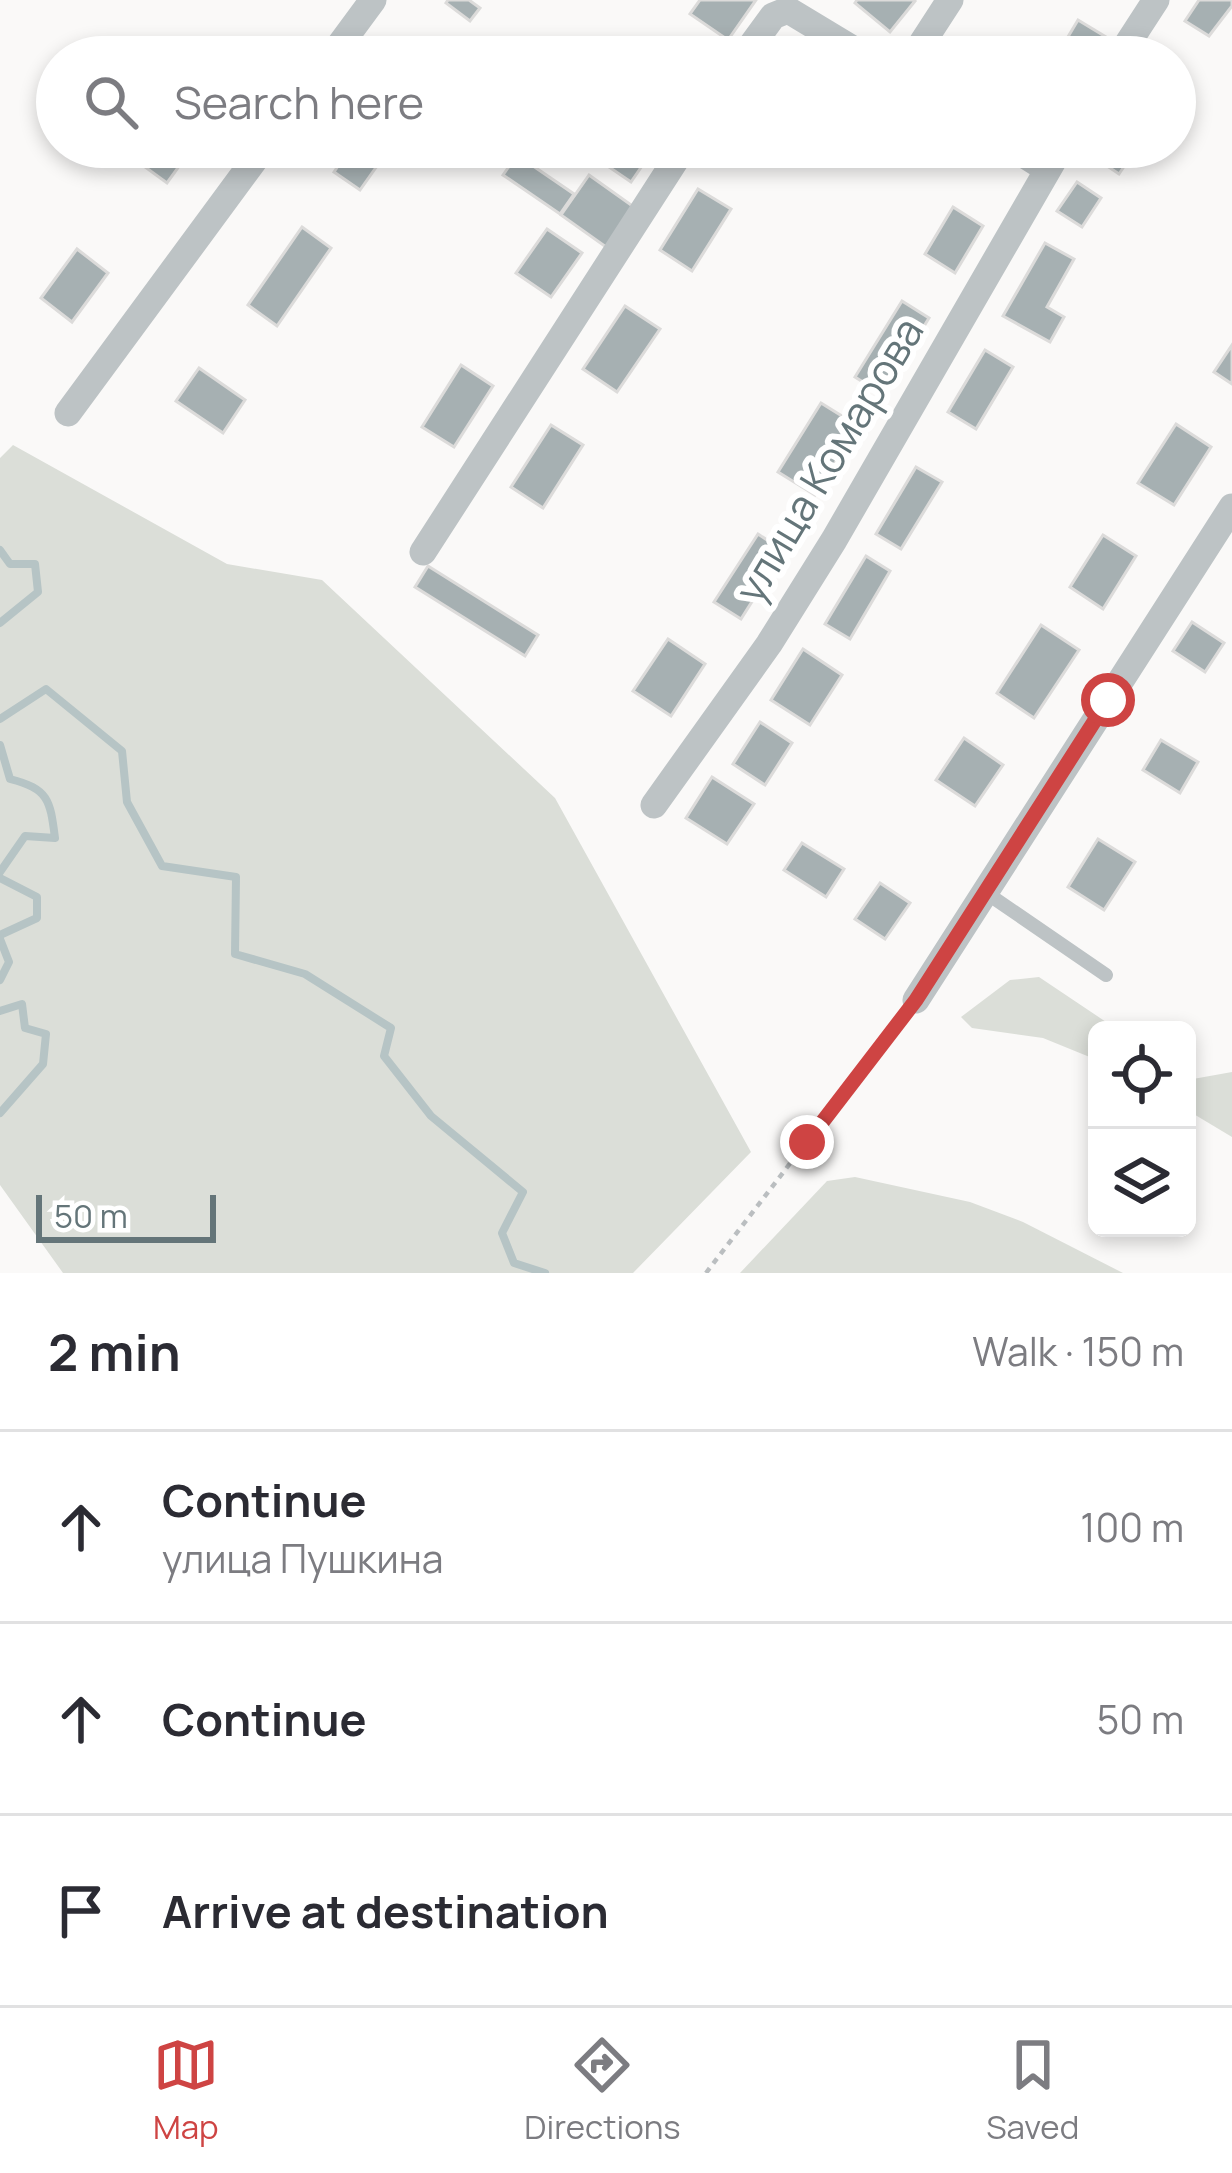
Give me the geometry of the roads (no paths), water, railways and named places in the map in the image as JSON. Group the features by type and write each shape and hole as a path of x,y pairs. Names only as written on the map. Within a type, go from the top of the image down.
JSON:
{"street":[{"path":"346,36 373,0"},
{"path":"927,36 950,0"},
{"path":"1133,36 1156,0"},
{"path":"758,36 773,16 788,10 831,36"},
{"path":"68,413 249,168"},
{"path":"423,552 670,168"},
{"name":"улица Комарова","path":"654,805 769,644 834,540 1048,168"},
{"path":"916,1000 1232,507"}],"lane":[{"path":"985,892 1106,975"}],"waterway":[{"path":"0,550 10,564 35,564 38,592 0,623"},
{"path":"0,719 46,689 122,751 127,802 162,866 236,877 235,954 305,974 391,1028 384,1056 431,1116 523,1192 502,1233 514,1263 545,1273"},
{"path":"0,745 10,779 33,787 45,798 55,838 25,836 0,872"},
{"path":"0,878 37,897 37,918 0,935"},
{"path":"0,939 9,962 0,980"},
{"path":"0,1011 22,1004 25,1028 46,1034 43,1064 0,1113"}]}
